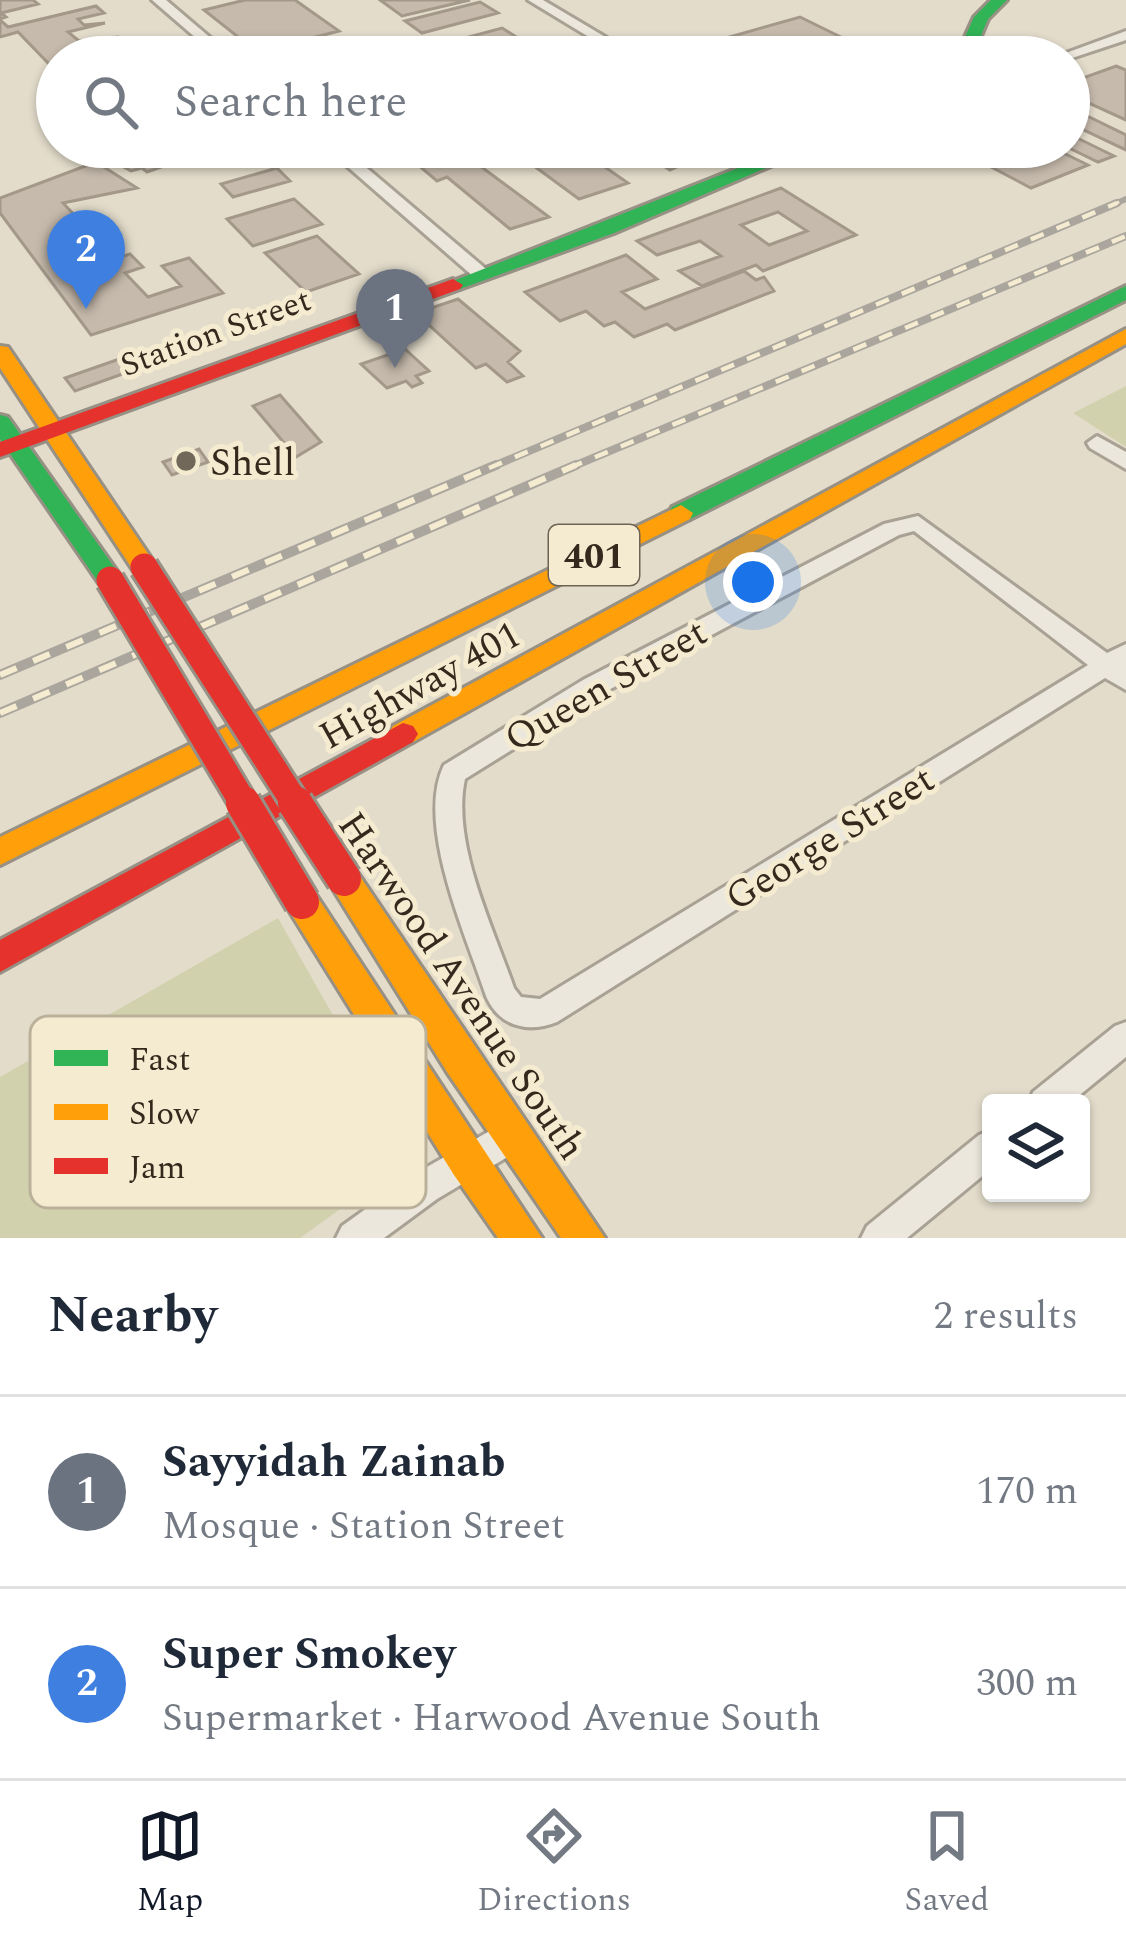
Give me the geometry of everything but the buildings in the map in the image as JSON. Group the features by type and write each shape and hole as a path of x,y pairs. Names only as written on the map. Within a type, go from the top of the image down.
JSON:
{"main road":[{"path":"973,36 981,16 1000,0"},
{"name":"Station Street","path":"5,439 53,429 708,191 755,168"},
{"name":"Highway 401","path":"0,852 1126,292"},
{"name":"Highway 401","path":"0,957 1126,335"},
{"name":"Harwood Avenue South","path":"0,352 585,1238"},
{"path":"5,439 110,580 374,1016"},
{"path":"0,839 62,820"},
{"path":"426,1097 522,1238"}],"street":[{"path":"158,0 201,36"},
{"path":"534,0 596,36"},
{"path":"1090,47 1126,35"},
{"path":"358,168 480,273"},
{"path":"1097,443 1126,462"},
{"name":"Queen Street","path":"529,1016 512,1011 501,996 455,866 446,803 453,772 592,687 892,529 918,523 1119,667"},
{"name":"George Street","path":"529,1016 546,1012 1119,667"},
{"path":"1056,1094 1126,1037"},
{"path":"426,1190 514,1134"},
{"path":"879,1238 982,1154"},
{"path":"354,1238 399,1208"}],"green space":[{"path":"1126,386 1126,447 1073,413"},
{"path":"278,918 333,1016 107,1016"},
{"path":"30,1060 30,1208 342,1208 300,1238 0,1238 0,1077"}],"railway":[{"path":"1113,205 1126,199"},
{"path":"1113,205 1117,203"},
{"path":"489,468 1113,205"},
{"path":"570,468 1126,236"},
{"path":"0,675 496,465"},
{"path":"570,468 576,465"},
{"path":"0,713 570,468"}],"traffic: fast":[{"path":"973,36 981,17 1000,0"},
{"path":"453,285 755,168"},
{"path":"681,513 1126,292"},
{"path":"0,422 110,580"}],"traffic: slow":[{"path":"403,734 1126,335"},
{"path":"0,352 144,567"},
{"path":"0,852 681,513"},
{"path":"344,879 460,1060 585,1238"},
{"path":"302,902 374,1016"},
{"path":"426,1097 522,1238"}],"traffic: jam":[{"path":"0,450 453,285"},
{"path":"144,567 344,879"},
{"path":"110,580 302,902"},
{"path":"0,957 403,734"}],"place":[{"name":"Super Smokey","path":"86,309"},
{"name":"Sayyidah Zainab","path":"395,368"},
{"name":"Shell","path":"186,461"}]}
